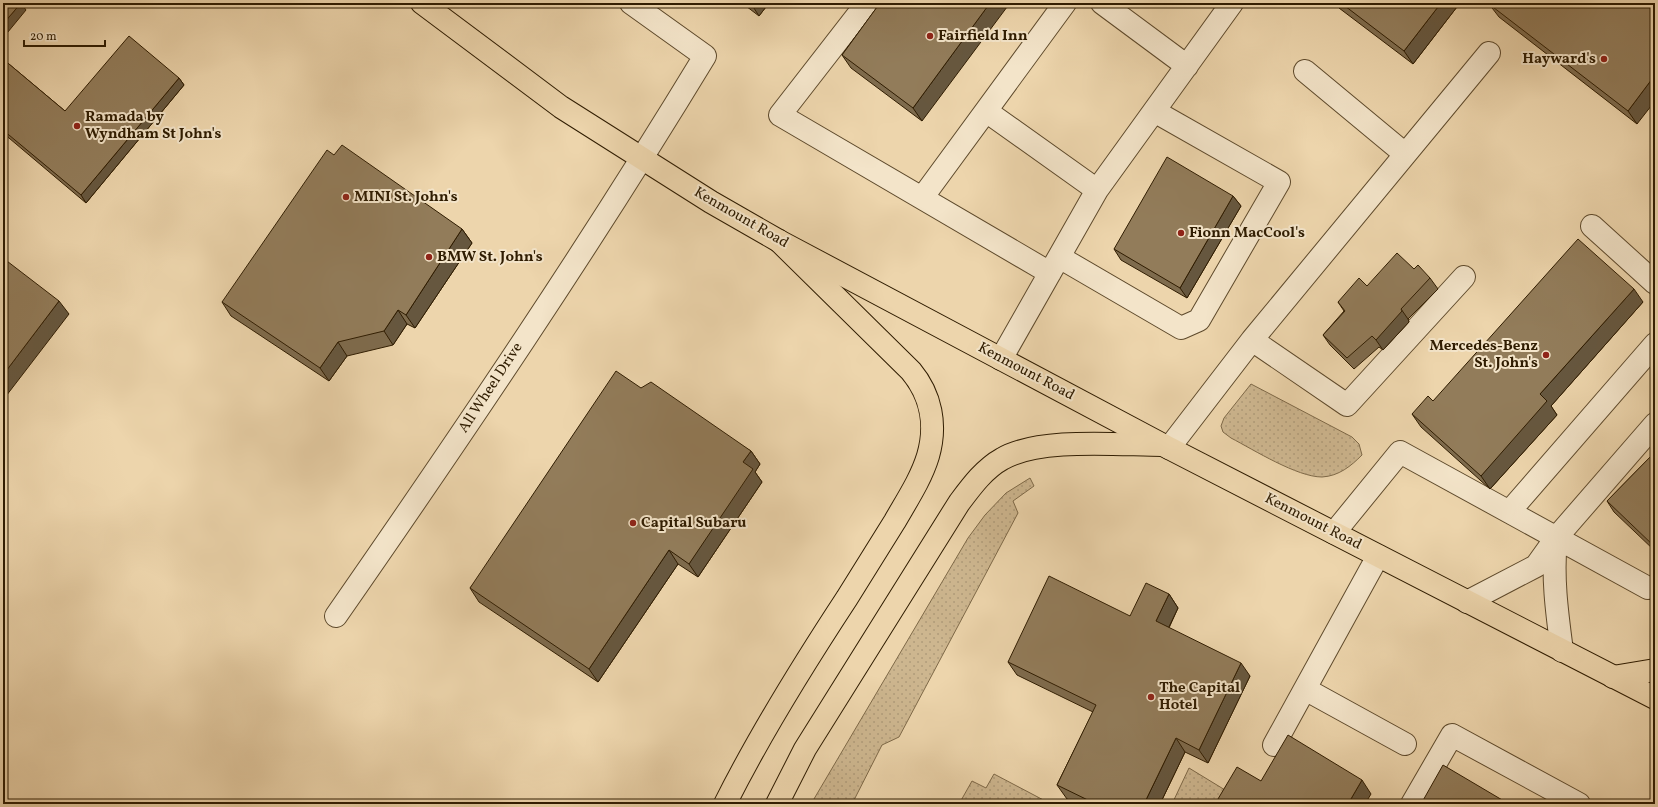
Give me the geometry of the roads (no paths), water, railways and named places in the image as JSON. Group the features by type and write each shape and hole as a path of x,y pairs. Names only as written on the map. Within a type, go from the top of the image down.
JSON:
{"main road":[{"name":"Kenmount Road","path":"422,3 561,107 642,159 779,241 1166,446 1655,698"},
{"path":"725,804 759,738 911,494 928,456 931,442 931,411 921,382 779,241"},
{"path":"777,804 805,749 959,503 976,479 1002,459 1030,448 1061,445 1166,446"},
{"path":"1613,677 1655,670"}],"street":[{"name":"All Wheel Drive","path":"336,616 418,499 642,159 705,56 632,3"},
{"path":"867,3 780,115 922,198 1181,328 1199,320 1280,182 1154,111"},
{"path":"922,198 1065,3"},
{"path":"1102,3 1187,66"},
{"path":"1001,359 1097,190 1187,66 1226,5"},
{"path":"1166,446 1489,53"},
{"path":"1305,71 1405,154"},
{"path":"986,111 1097,190"},
{"path":"1592,226 1655,283"},
{"path":"1252,340 1347,405 1464,277"},
{"path":"1509,512 1655,344"},
{"path":"1467,602 1536,566 1556,538 1655,424"},
{"path":"1334,533 1400,452 1648,588"},
{"path":"1556,538 1553,563 1554,586 1562,651"},
{"path":"1274,746 1378,556"},
{"path":"1306,689 1404,744"},
{"path":"1412,804 1452,735 1579,804"}],"place":[{"name":"Fairfield Inn","path":"930,36"},
{"name":"Hayward's","path":"1604,59"},
{"name":"Ramada by Wyndham St John's","path":"77,126"},
{"name":"MINI St. John's","path":"346,197"},
{"name":"Fionn MacCool's","path":"1181,233"},
{"name":"BMW St. John's","path":"429,257"},
{"name":"Mercedes-Benz St. John's","path":"1546,355"},
{"name":"Capital Subaru","path":"633,523"},
{"name":"The Capital Hotel","path":"1151,697"}]}
